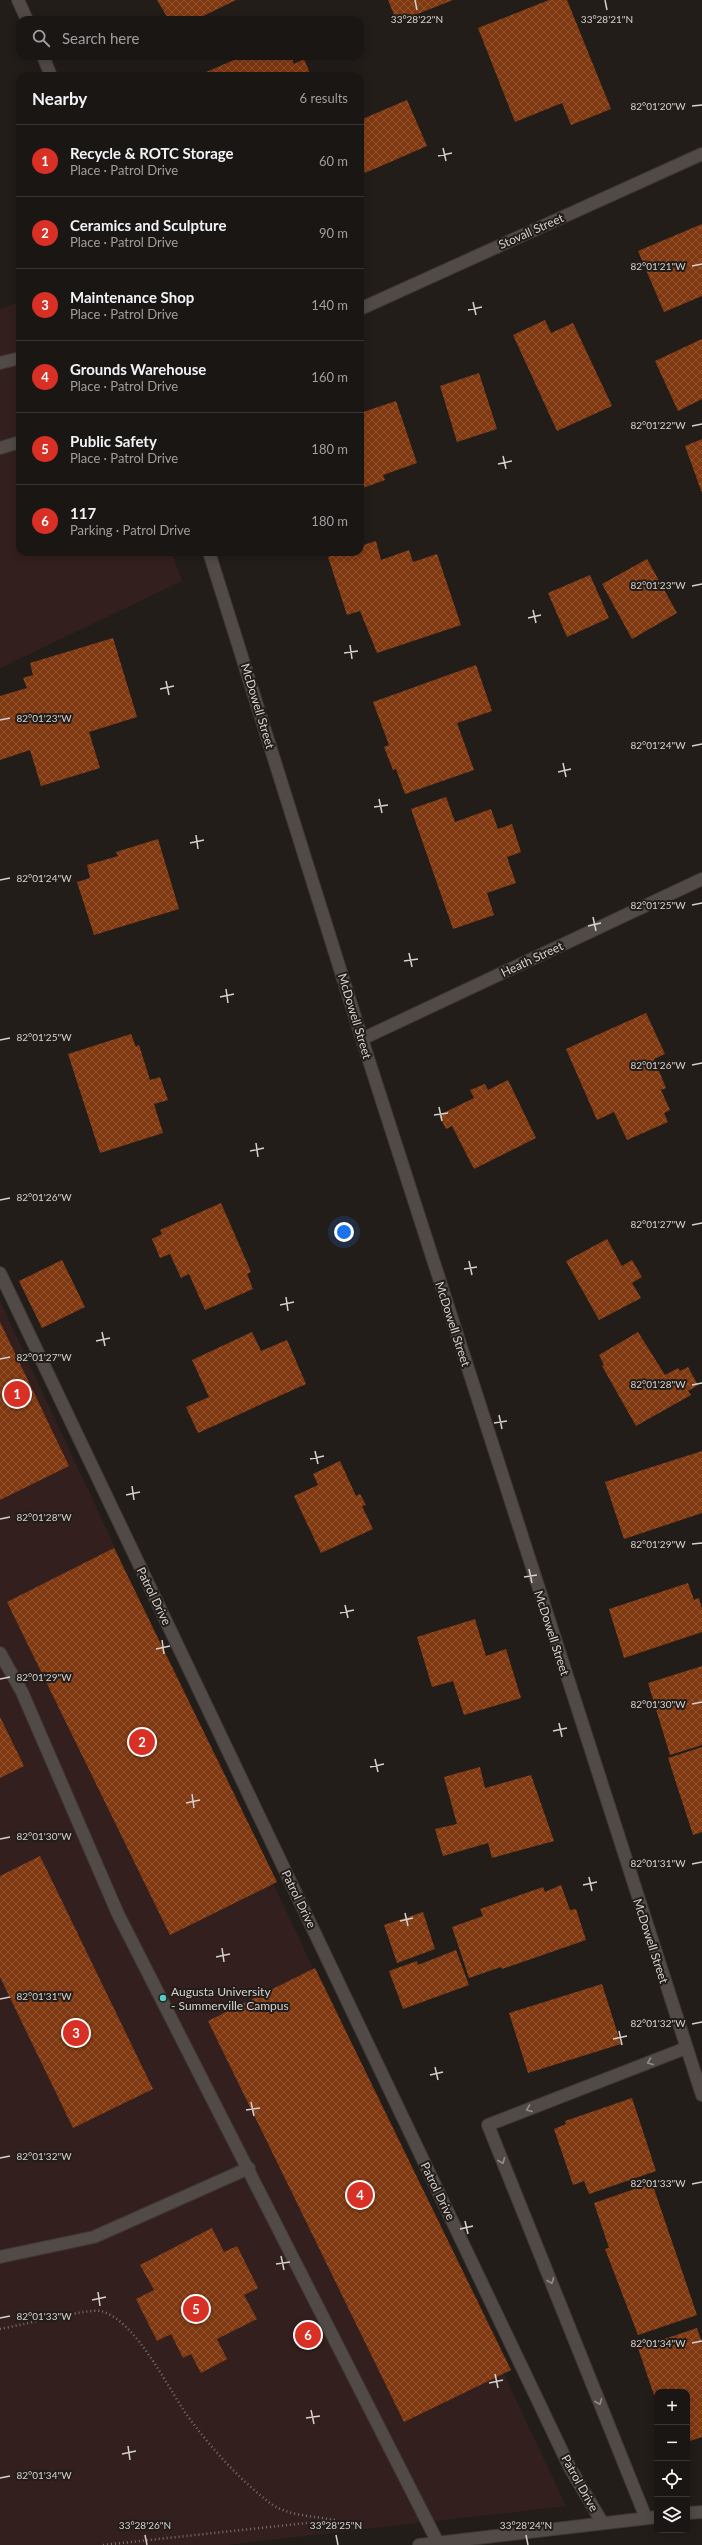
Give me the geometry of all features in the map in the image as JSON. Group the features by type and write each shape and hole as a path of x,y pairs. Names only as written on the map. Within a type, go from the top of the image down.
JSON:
{"street":[{"path":"18,0 26,16"},
{"path":"45,60 49,72"},
{"name":"Stovall Street","path":"364,307 702,154"},
{"path":"0,364 16,359"},
{"path":"0,448 16,443"},
{"name":"McDowell Street","path":"210,556 362,1039 702,2095"},
{"name":"Heath Street","path":"362,1039 702,879"},
{"name":"Patrol Drive","path":"0,1273 570,2468 602,2522"},
{"path":"0,1652 22,1692 118,1914 249,2168 438,2543"},
{"path":"419,2545 460,2543 602,2522 652,2517 488,2125 686,2048"},
{"path":"0,2257 94,2237 249,2168"},
{"path":"690,2514 702,2512"}],"path":[{"path":"0,2329 100,2310 111,2316 127,2328 164,2374 191,2421 223,2459 270,2503 286,2511 334,2520 344,2524"},
{"path":"103,2545 334,2520"}],"shaded area":[{"path":"16,303 16,556 173,556 182,581 0,668 0,309"},
{"name":"Augusta University - Summerville Campus","path":"0,1301 566,2506 226,2545 0,2545"}],"building":[{"path":"157,0 236,0 203,16 167,16"},
{"path":"388,0 453,0 397,22"},
{"path":"549,0 567,0 611,109 571,125 562,103 515,122 478,28"},
{"path":"234,60 292,60 294,64 304,60 309,72 206,72"},
{"path":"407,100 427,146 365,173 364,118"},
{"path":"702,224 702,296 664,312 638,251"},
{"path":"545,320 551,333 573,323 612,406 557,431 513,335"},
{"path":"702,339 702,399 678,411 655,361"},
{"path":"479,373 497,429 457,442 440,386"},
{"path":"396,401 417,463 383,475 385,480 364,488 364,412"},
{"path":"702,439 702,493 685,446"},
{"path":"376,541 381,560 409,550 413,562 437,554 461,625 377,653 360,611 347,615 328,557 364,556 364,545"},
{"path":"647,559 677,613 632,639 602,584"},
{"path":"590,575 609,618 567,637 548,593"},
{"path":"113,638 137,717 89,732 100,768 41,786 30,750 0,760 0,696 27,688 23,678 33,675 30,663"},
{"path":"476,665 492,711 457,723 474,770 405,794 396,769 393,770 384,747 389,745 373,702"},
{"path":"446,797 455,822 491,809 498,829 512,824 521,852 507,857 516,883 487,893 494,915 453,929 411,809"},
{"path":"158,839 179,909 94,935 77,882 90,878 87,865 118,856 116,852"},
{"path":"646,1013 665,1054 654,1059 666,1088 661,1090 670,1110 664,1113 668,1122 627,1140 614,1112 597,1120 566,1049"},
{"path":"131,1034 136,1047 139,1045 150,1080 160,1077 168,1100 154,1104 163,1133 100,1153 68,1054"},
{"path":"508,1080 536,1138 474,1169 452,1126 446,1129 439,1115 474,1098 470,1090 485,1084 488,1090"},
{"path":"221,1203 251,1272 247,1274 253,1289 205,1310 189,1274 181,1278 170,1254 160,1258 152,1239 162,1234 160,1230"},
{"path":"607,1239 622,1266 632,1260 642,1277 632,1283 641,1298 599,1320 566,1261"},
{"path":"62,1260 85,1307 42,1328 19,1281"},
{"path":"0,1322 69,1466 0,1500"},
{"path":"252,1332 261,1351 287,1340 306,1384 198,1433 186,1407 209,1397 192,1360"},
{"path":"638,1332 665,1375 678,1368 680,1371 688,1367 698,1385 688,1391 691,1395 636,1426 602,1366 604,1365 599,1355"},
{"path":"702,1451 702,1513 624,1539 605,1482"},
{"path":"340,1461 356,1496 360,1494 366,1505 362,1506 373,1529 321,1553 294,1496 318,1485 313,1474"},
{"path":"114,1548 277,1882 170,1935 7,1602"},
{"path":"688,1583 694,1600 699,1598 702,1609 702,1632 624,1658 609,1609"},
{"path":"475,1619 486,1656 506,1649 521,1698 464,1715 453,1681 432,1687 417,1637"},
{"path":"702,1666 702,1745 670,1755 648,1683"},
{"path":"0,1717 24,1766 0,1778"},
{"path":"702,1747 702,1832 693,1835 668,1758"},
{"path":"480,1767 485,1788 531,1775 554,1841 492,1858 488,1843 443,1856 435,1829 457,1824 444,1777"},
{"path":"40,1856 153,2089 73,2128 0,1977 0,1876"},
{"path":"561,1885 570,1910 576,1909 586,1940 502,1969 501,1967 469,1978 452,1927 483,1916 480,1909 543,1887 545,1892"},
{"path":"423,1912 435,1949 397,1963 384,1925"},
{"path":"456,1950 469,1985 403,2009 389,1971 417,1961 418,1965"},
{"path":"315,1968 511,2370 404,2422 208,2021"},
{"path":"602,1984 621,2044 528,2073 509,2013"},
{"path":"632,2098 656,2171 589,2194 584,2181 573,2185 554,2129 566,2124 565,2121"},
{"path":"652,2183 697,2315 638,2335 605,2249 609,2248 594,2203"},
{"path":"212,2228 224,2252 237,2246 258,2288 244,2295 257,2319 217,2339 227,2359 201,2373 191,2354 183,2358 171,2334 157,2341 136,2299 154,2290 140,2265"},
{"path":"697,2328 702,2343 702,2437 690,2441 690,2389 654,2389 654,2395 638,2348"}],"place":[{"name":"Recycle & ROTC Storage","path":"17,1394"},
{"name":"Ceramics and Sculpture","path":"142,1742"},
{"name":"Augusta University - Summerville Campus","path":"163,1998"},
{"name":"Maintenance Shop","path":"76,2033"},
{"name":"Grounds Warehouse","path":"360,2195"},
{"name":"Public Safety","path":"196,2309"},
{"name":"117","path":"308,2335"}]}
